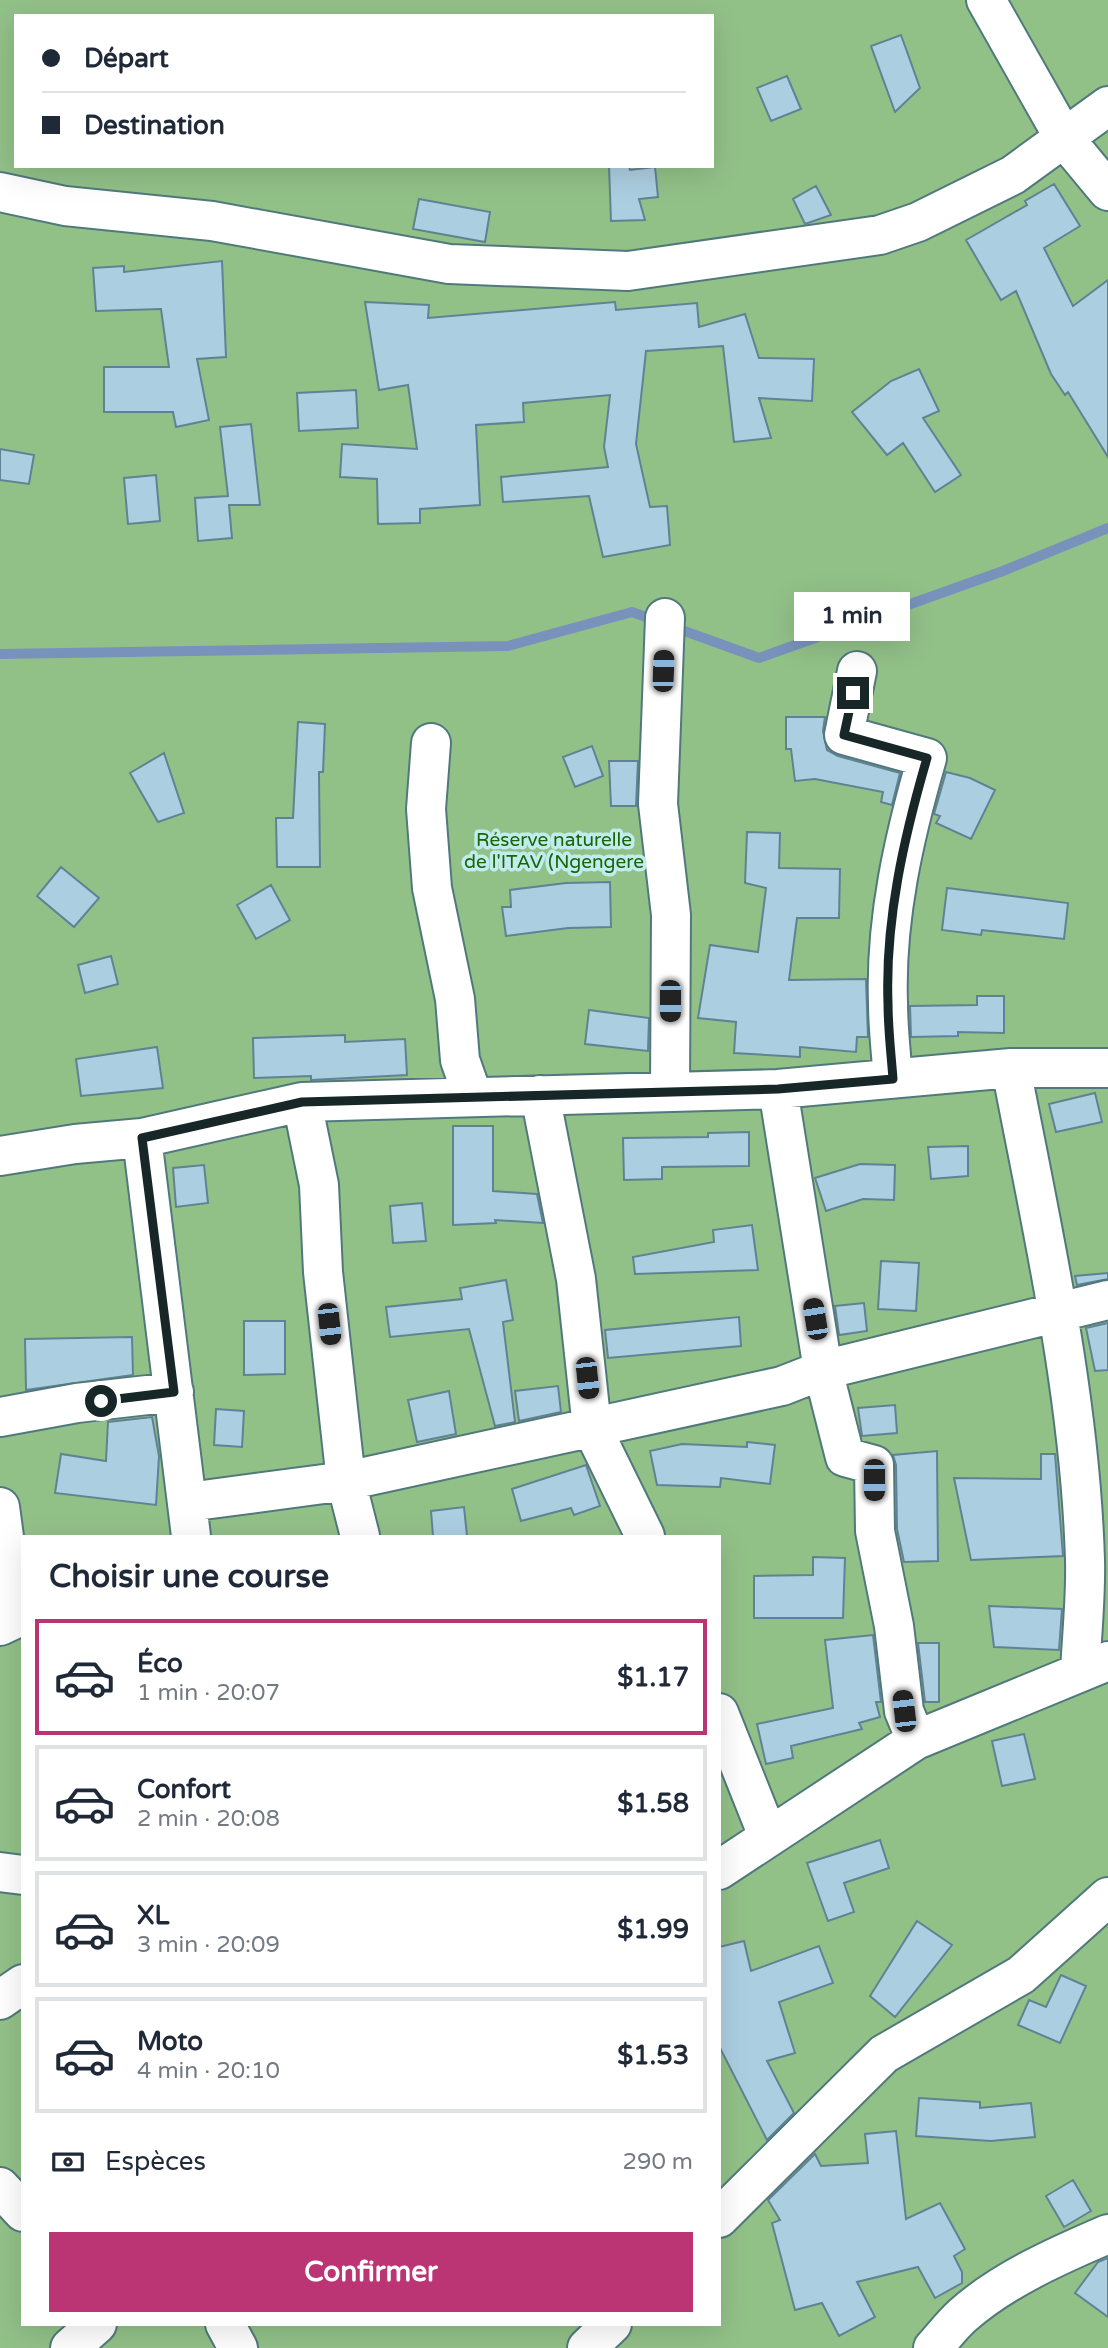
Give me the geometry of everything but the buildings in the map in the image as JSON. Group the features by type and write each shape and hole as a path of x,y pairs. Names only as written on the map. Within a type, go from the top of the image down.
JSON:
{"street":[{"path":"986,0 1064,138 1108,191"},
{"path":"0,192 65,206 212,221 449,264 628,271 880,235 918,222 1013,174 1108,106"},
{"path":"665,618 658,804 671,915 670,1090"},
{"path":"857,671 844,735 927,758 907,828 891,924 887,1001 893,1079"},
{"path":"431,743 426,809 432,888 455,999 460,1060 473,1097"},
{"path":"721,1869 916,1740 1094,1666 1076,1437 1057,1312 1011,1068"},
{"path":"0,1156 75,1144 142,1138 302,1102 778,1089 1011,1068 1108,1068"},
{"path":"778,1089 823,1370 845,1457 874,1465 875,1531 894,1626 904,1711 916,1740"},
{"path":"540,1095 576,1279 592,1428 645,1535"},
{"path":"302,1102 319,1185 323,1272 346,1481 360,1535"},
{"path":"142,1138 190,1519 346,1481 782,1386 823,1370 1108,1300"},
{"path":"0,1418 77,1403 174,1392"},
{"path":"0,1507 15,1619 0,1626"},
{"path":"721,1718 768,1836"},
{"path":"0,1872 21,1875"},
{"path":"721,2216 884,2054 1021,1975 1108,1897"},
{"path":"0,2000 21,1985"},
{"path":"933,2348 962,2316 1000,2289 1069,2250 1108,2234"},
{"path":"70,2348 95,2326"},
{"path":"226,2326 238,2348"},
{"path":"587,2348 610,2326"}],"green space":[{"name":"Réserve naturelle de l'ITAV (Ngengere","path":"0,0 1108,0 1108,2348 0,2348"}],"waterway":[{"path":"0,654 508,646 632,612 759,658 1003,571 1108,528"}],"route":[{"path":"101,1401 174,1392 142,1138 302,1102 778,1089 893,1079 887,1001 891,924 907,828 927,758 844,735 853,693"}]}
